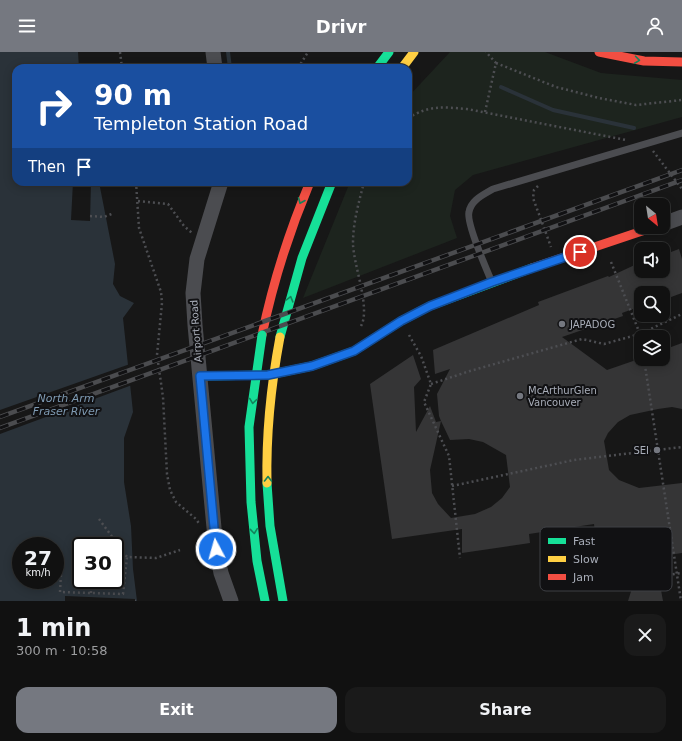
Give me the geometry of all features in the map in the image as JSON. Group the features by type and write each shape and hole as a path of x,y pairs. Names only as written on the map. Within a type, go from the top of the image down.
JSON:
{"main road":[{"path":"380,64 389,52"},
{"path":"405,64 414,52"},
{"path":"599,52 644,61 682,62"},
{"path":"265,601 257,561 251,502 249,427 262,335 272,293 293,221 308,186"},
{"path":"283,601 275,560 268,502 268,426 273,378 280,336 304,250 330,186"},
{"path":"200,376 268,375 312,366 354,351 401,321 430,306 492,282 634,234"}],"street":[{"path":"213,52 214,64"},
{"name":"Airport Road","path":"220,186 202,241 194,276 193,293 216,549 221,573 231,601"},
{"path":"670,221 682,217"}],"lane":[{"path":"492,282 470,225 468,212 475,200 493,189 682,133"}],"path":[{"path":"120,52 122,64"},
{"path":"300,64 308,52"},
{"path":"486,52 496,62 556,87 599,98 636,105 682,100"},
{"path":"485,112 496,62"},
{"path":"412,116 427,108 444,107 485,112 625,139"},
{"path":"652,151 682,189"},
{"path":"542,183 534,190 533,198 553,253"},
{"path":"136,186 139,228 161,292 162,303 157,355 163,397 170,490 176,502 196,519 204,531"},
{"path":"358,329 362,325 363,308 353,244 354,219 363,186"},
{"path":"138,201 168,204 184,226 202,241"},
{"path":"90,216 104,217 114,213"},
{"path":"611,262 638,330"},
{"path":"648,330 682,314"},
{"path":"409,335 421,356 431,384 424,402 449,456 460,558"},
{"path":"431,384 470,371 582,339 604,344 634,336"},
{"path":"645,366 670,527"},
{"path":"452,486 574,460 682,446"},
{"path":"60,589 60,592 123,594 127,557 98,519"},
{"path":"672,545 681,601"},
{"path":"127,557 156,558 180,550"},
{"path":"672,574 682,573"},
{"path":"90,589 90,593"}],"shaded area":[{"path":"450,52 545,52 601,73 682,80 682,117 473,175 455,190 450,216 457,238 303,298 348,186 412,186 412,93"}],"water":[{"name":"North Arm Fraser River","path":"0,52 78,52 79,64 12,64 12,186 100,186 115,264 113,284 120,296 134,303 123,318 133,412 124,438 124,482 131,526 133,569 137,601 0,601"}],"pier":[{"path":"73,186 91,186 90,221 71,220"},
{"path":"130,364 132,385 0,434 0,410"},
{"path":"65,596 135,599 135,601 65,601"}],"building":[{"path":"679,249 682,259 682,293 670,297 670,286 634,286 634,309 622,313 623,316 562,337 607,370 634,361 634,366 670,366 670,347 682,343 682,409 672,407 630,415 618,422 608,433 604,441 609,470 619,480 639,488 682,483 682,553 672,554 672,527 594,527 594,524 574,527 540,527 540,532 529,534 530,543 462,553 462,529 392,539 370,384 413,355 421,379 414,387 416,432 430,406 436,422 441,421 439,416 437,394 450,369 435,374 433,350 539,305 538,302 608,276 609,277 634,265 634,278 670,278 670,252","holes":["441,421 450,440 469,439 483,442 506,455 510,487 502,498 491,507 475,514 451,518 438,504 432,493 430,470"]},
{"path":"631,591 661,591 663,601 628,601"}],"waterway":[{"path":"228,52 230,64"},
{"path":"501,87 553,110 634,128"}],"railway":[{"path":"0,417 682,170"},
{"path":"0,428 682,180"}],"traffic: fast":[{"path":"380,64 389,52"},
{"path":"280,337 302,258 330,186"},
{"path":"200,376 268,375 312,366 354,351 401,321 430,306 532,268"},
{"path":"262,335 249,427 251,502 257,561 265,601"},
{"path":"267,483 270,526 283,601"}],"traffic: slow":[{"path":"405,64 414,52"},
{"path":"267,483 267,446 270,410 280,337"}],"traffic: jam":[{"path":"599,52 644,61 682,62"},
{"path":"262,335 282,257 308,186"},
{"path":"532,268 634,234"}],"place":[{"name":"JAPADOG","path":"562,324"},
{"name":"McArthurGlen Vancouver","path":"520,396"},
{"name":"SEI","path":"657,450"}],"route":[{"path":"216,549 200,376 268,375 312,366 354,351 401,321 430,306 492,282 580,252"}]}
